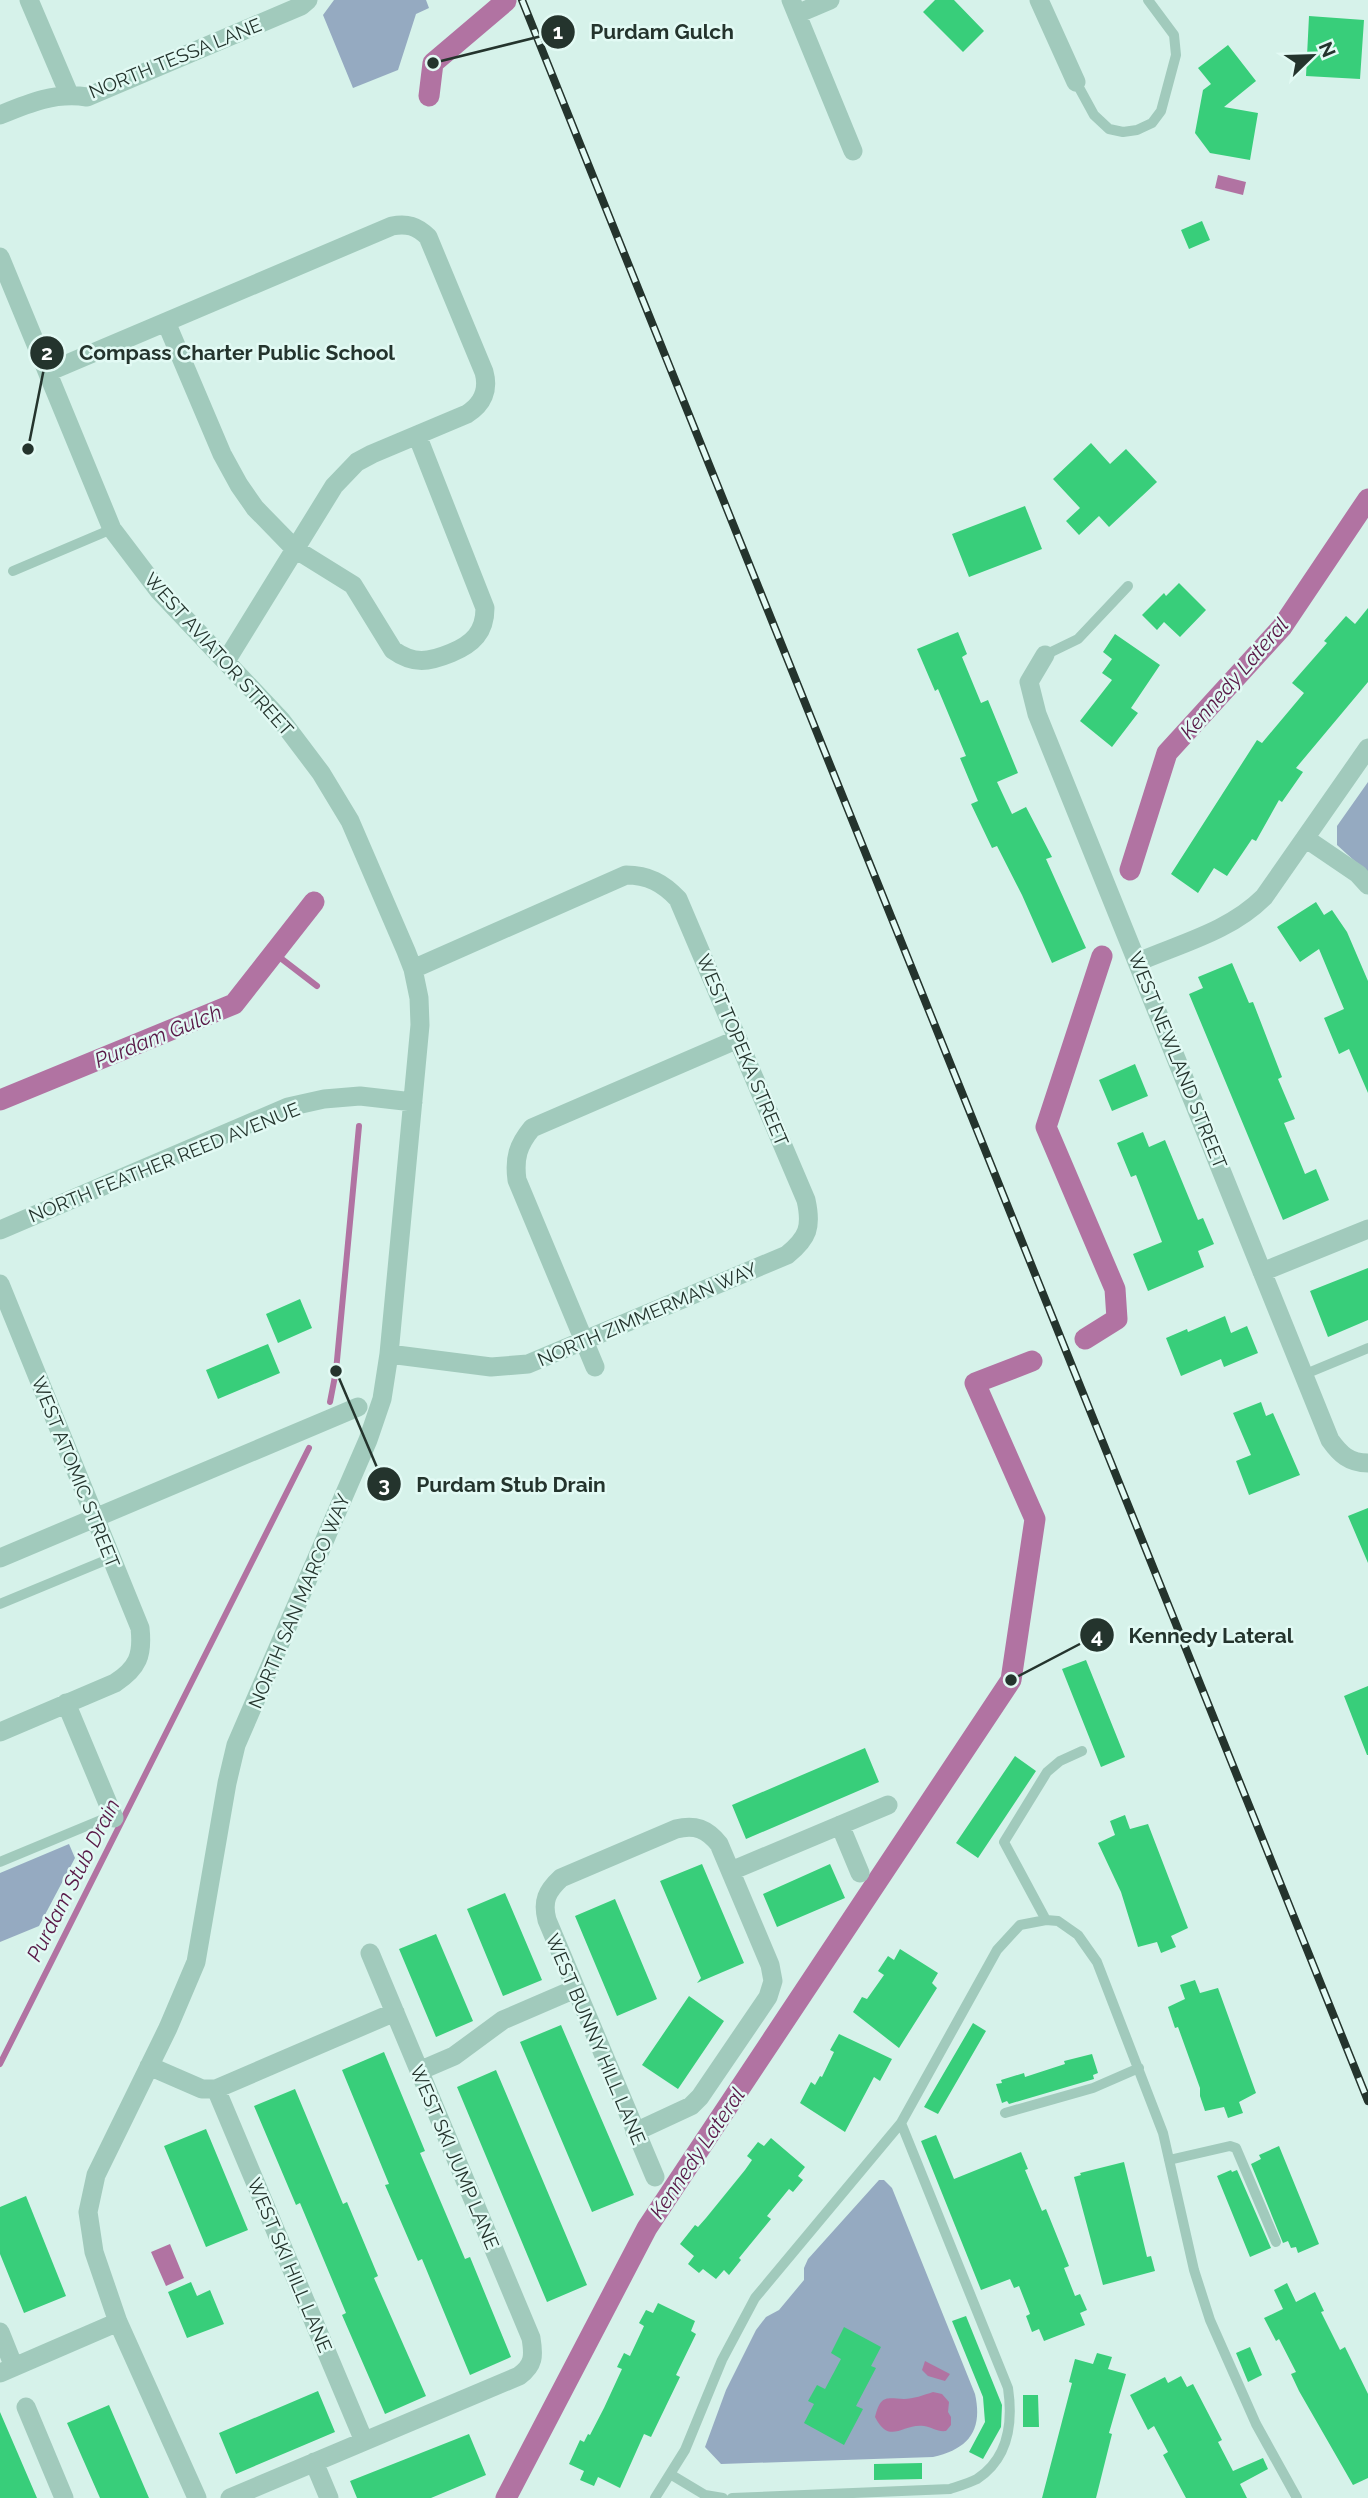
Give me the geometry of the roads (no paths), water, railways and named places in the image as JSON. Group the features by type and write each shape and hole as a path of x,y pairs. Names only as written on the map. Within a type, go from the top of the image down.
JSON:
{"street":[{"path":"29,0 69,94"},
{"name":"NORTH TESSA LANE","path":"0,115 40,99 69,94 87,97 301,6 307,0"},
{"path":"830,0 794,7 853,151"},
{"path":"1039,0 1076,82"},
{"path":"48,372 392,226 401,224 416,228 428,236 484,372 484,397 475,409 467,414 372,454 344,472 226,662"},
{"name":"WEST AVIATOR STREET","path":"0,257 112,529 159,591 281,720 321,773 350,821 413,969"},
{"path":"166,322 222,454 239,485 273,528 295,549 353,585 393,650 414,661 428,662 463,648 476,638 485,619 483,599 417,435"},
{"name":"WEST NEWLAND STREET","path":"1045,655 1029,682 1037,714 1330,1440 1338,1451 1359,1462"},
{"path":"1138,962 1234,922 1249,912 1264,897 1368,748"},
{"path":"1305,838 1358,874 1368,885"},
{"name":"WEST TOPEKA STREET","path":"413,969 626,875 639,875 655,880 678,899 806,1200 810,1217 808,1231"},
{"name":"NORTH SAN MARCO WAY","path":"118,2322 94,2252 88,2212 96,2175 196,1962 236,1745 368,1440 382,1399 389,1354 420,1025 419,998 413,969"},
{"path":"596,1367 517,1180 517,1149 532,1128 738,1039"},
{"name":"NORTH FEATHER REED AVENUE","path":"0,1230 288,1107 324,1099 360,1096 413,1102"},
{"path":"1262,1272 1368,1228"},
{"name":"NORTH ZIMMERMAN WAY","path":"389,1354 491,1367 528,1364 787,1255 800,1245 808,1231"},
{"name":"WEST ATOMIC STREET","path":"0,1284 140,1628 142,1644 138,1662 129,1674 66,1703"},
{"path":"0,1558 358,1407"},
{"path":"0,1732 66,1703 113,1816"},
{"path":"635,2132 681,2112 700,2097 768,1997 773,1981 770,1965 731,1871 888,1805"},
{"path":"840,1825 860,1873"},
{"name":"WEST BUNNY HILL LANE","path":"655,2177 547,1920 545,1899 549,1889 561,1878 688,1826 711,1834 719,1844 731,1871"},
{"name":"WEST SKI JUMP LANE","path":"364,2441 519,2376 532,2364 533,2353 531,2338 370,1953"},
{"path":"419,2071 454,2056 503,2020 575,1989"},
{"path":"149,2066 193,2086 216,2090 395,2012"},
{"name":"WEST SKI HILL LANE","path":"216,2090 364,2441"},
{"path":"0,2332 7,2370 118,2322 197,2498"},
{"path":"26,2407 64,2498"},
{"path":"230,2498 364,2441"},
{"path":"314,2462 329,2498"}],"lane":[{"path":"1076,82 1094,116 1109,129 1123,132 1137,130 1152,123 1161,111 1176,55 1174,35 1148,0"},
{"path":"13,570 112,529"},
{"path":"1045,655 1078,639 1128,586"},
{"path":"1303,1375 1368,1348"},
{"path":"0,1604 111,1558"},
{"path":"1046,1920 1003,1842 1047,1772 1060,1761 1082,1751"},
{"path":"0,1862 113,1816"},
{"path":"655,2498 685,2450 722,2360 755,2298 901,2123 997,1950 1020,1926 1046,1920 1058,1921 1079,1935 1097,1962 1163,2133 1194,2270 1210,2320 1256,2424 1297,2498"},
{"path":"1004,2113 1093,2088 1139,2067"},
{"path":"732,2498 950,2489 976,2479 993,2465 1003,2449 1010,2431 1011,2411 1007,2388 901,2123"},
{"path":"1170,2160 1230,2146 1236,2148 1276,2242"},
{"path":"670,2474 705,2495 723,2498"}],"waterway":[{"name":"Purdam Gulch","path":"429,96 433,63 506,1"},
{"name":"Kennedy Lateral","path":"1130,870 1167,753 1282,627 1368,499"},
{"name":"Purdam Gulch","path":"0,1100 234,1004 314,902"},
{"name":"Purdam Stub Drain","path":"274,953 317,986"},
{"name":"Kennedy Lateral","path":"1085,1339 1117,1319 1115,1289 1046,1127 1102,956"},
{"name":"Purdam Stub Drain","path":"330,1402 336,1371 359,1126"},
{"name":"Kennedy Lateral","path":"506,2498 647,2228 1011,1680 1035,1519 975,1383 1032,1361"},
{"name":"Purdam Stub Drain","path":"0,2064 309,1448"}],"railway":[{"path":"522,0 1368,2101"}],"place":[{"name":"Purdam Gulch","path":"433,63"},
{"name":"Compass Charter Public School","path":"28,449"},
{"name":"Purdam Stub Drain","path":"336,1371"},
{"name":"Kennedy Lateral","path":"1011,1680"}]}
